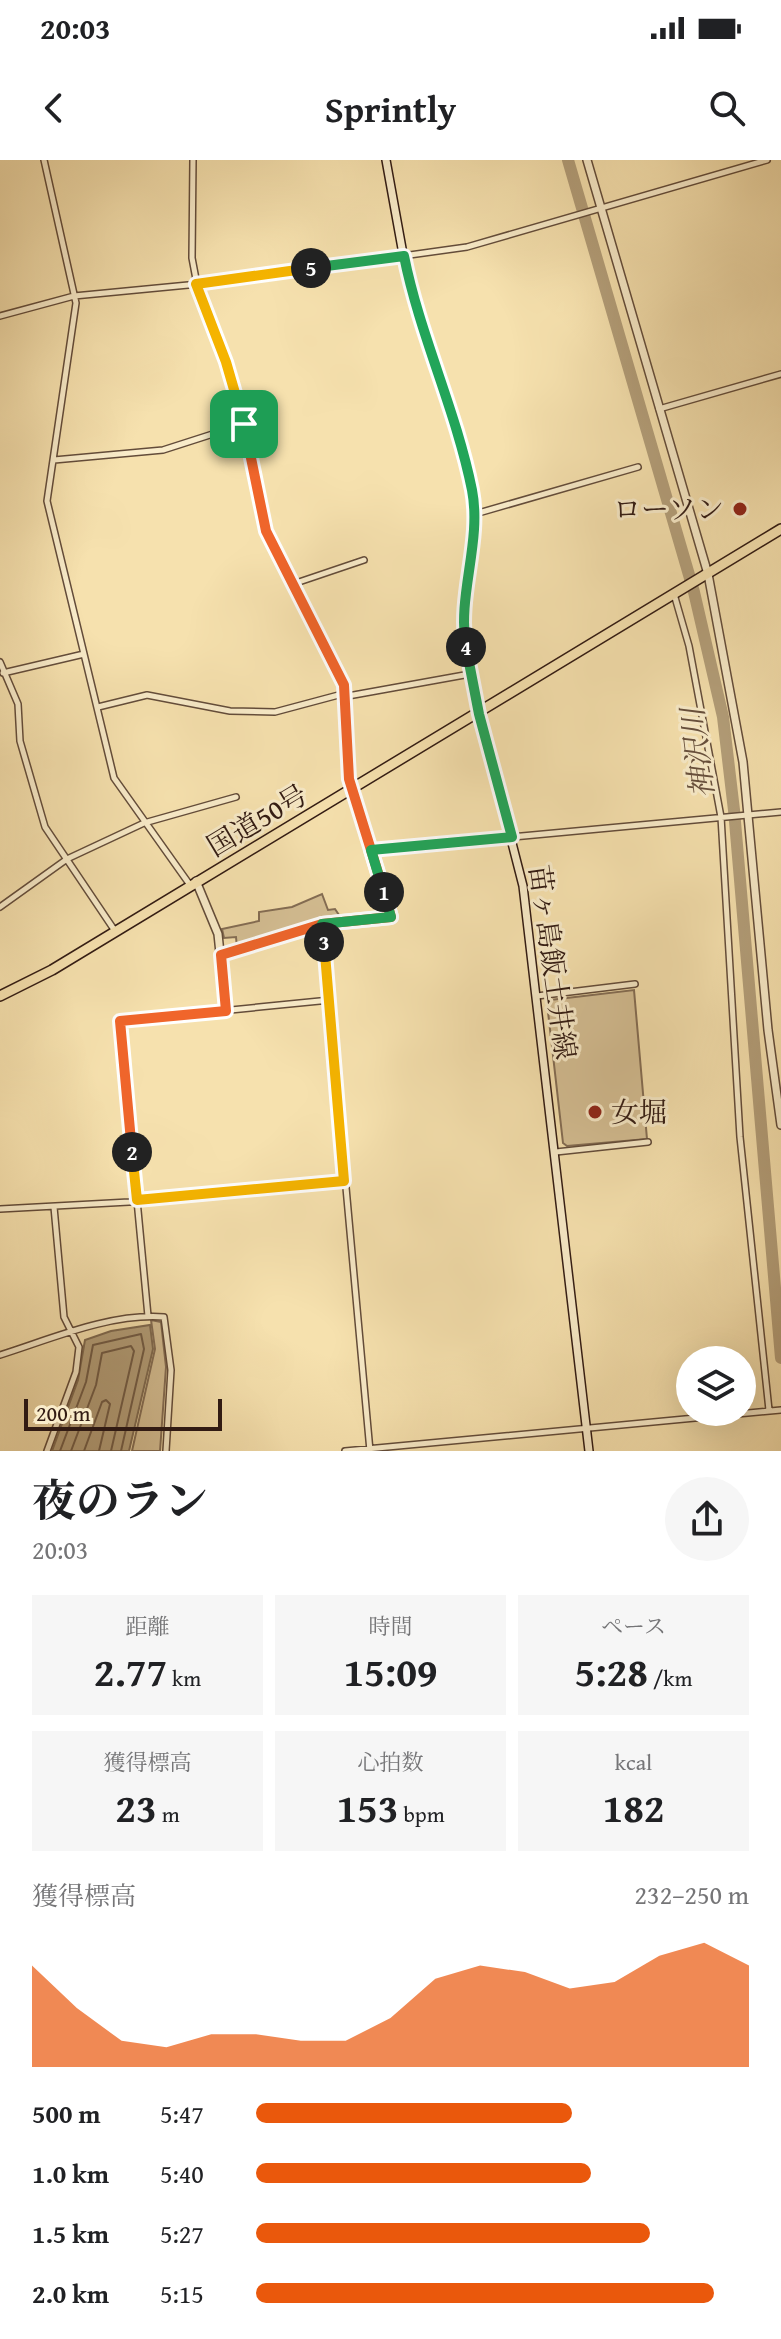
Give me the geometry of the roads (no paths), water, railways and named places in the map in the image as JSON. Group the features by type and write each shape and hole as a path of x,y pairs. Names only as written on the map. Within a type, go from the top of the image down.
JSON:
{"highway":[{"name":"国道50号","path":"0,996 41,976 781,529"}],"main road":[{"name":"苗ヶ島飯土井線","path":"386,160 404,256 472,488 475,514 463,629 479,714 525,898 589,1451"},
{"path":"587,160 597,210 705,576 747,815 766,1014 781,1125"},
{"path":"193,883 218,934 226,1011"}],"street":[{"path":"44,160 74,296 76,320 47,501 114,778 144,823 193,883"},
{"path":"193,160 191,244 196,284 226,362 244,424 266,531 323,638 347,695 349,779 391,917 322,924 221,955"},
{"path":"0,316 74,296 196,284 467,247 767,160"},
{"path":"657,409 781,374"},
{"path":"54,460 163,450 244,424"},
{"path":"475,514 638,467"},
{"path":"293,585 364,560"},
{"path":"676,593 722,817 740,1137 771,1410"},
{"path":"1,673 84,654"},
{"path":"0,662 1,673 18,704 20,741 45,827 115,931"},
{"path":"98,707 147,695 230,711 275,712 347,695 470,674"},
{"path":"0,907 67,859 144,823 236,797"},
{"path":"371,850 781,812"},
{"path":"322,924 370,1450"},
{"path":"537,996 635,984"},
{"path":"148,1316 120,1021 330,1000"},
{"path":"556,1152 648,1142"},
{"path":"0,1209 344,1181"},
{"path":"47,1451 76,1372 79,1347 64,1317 54,1207"},
{"path":"0,1355 72,1333 148,1316 164,1317 171,1370 166,1451"},
{"path":"345,1451 781,1410"}],"water":[{"path":"150,1325 153,1349 129,1451 52,1451 78,1380 85,1340 111,1331"}],"waterway":[{"name":"神沢川","path":"568,160 694,592 723,717 734,810 781,1358"}],"place":[{"name":"ローソン","path":"740,509"},
{"name":"女堀","path":"595,1112"}]}
